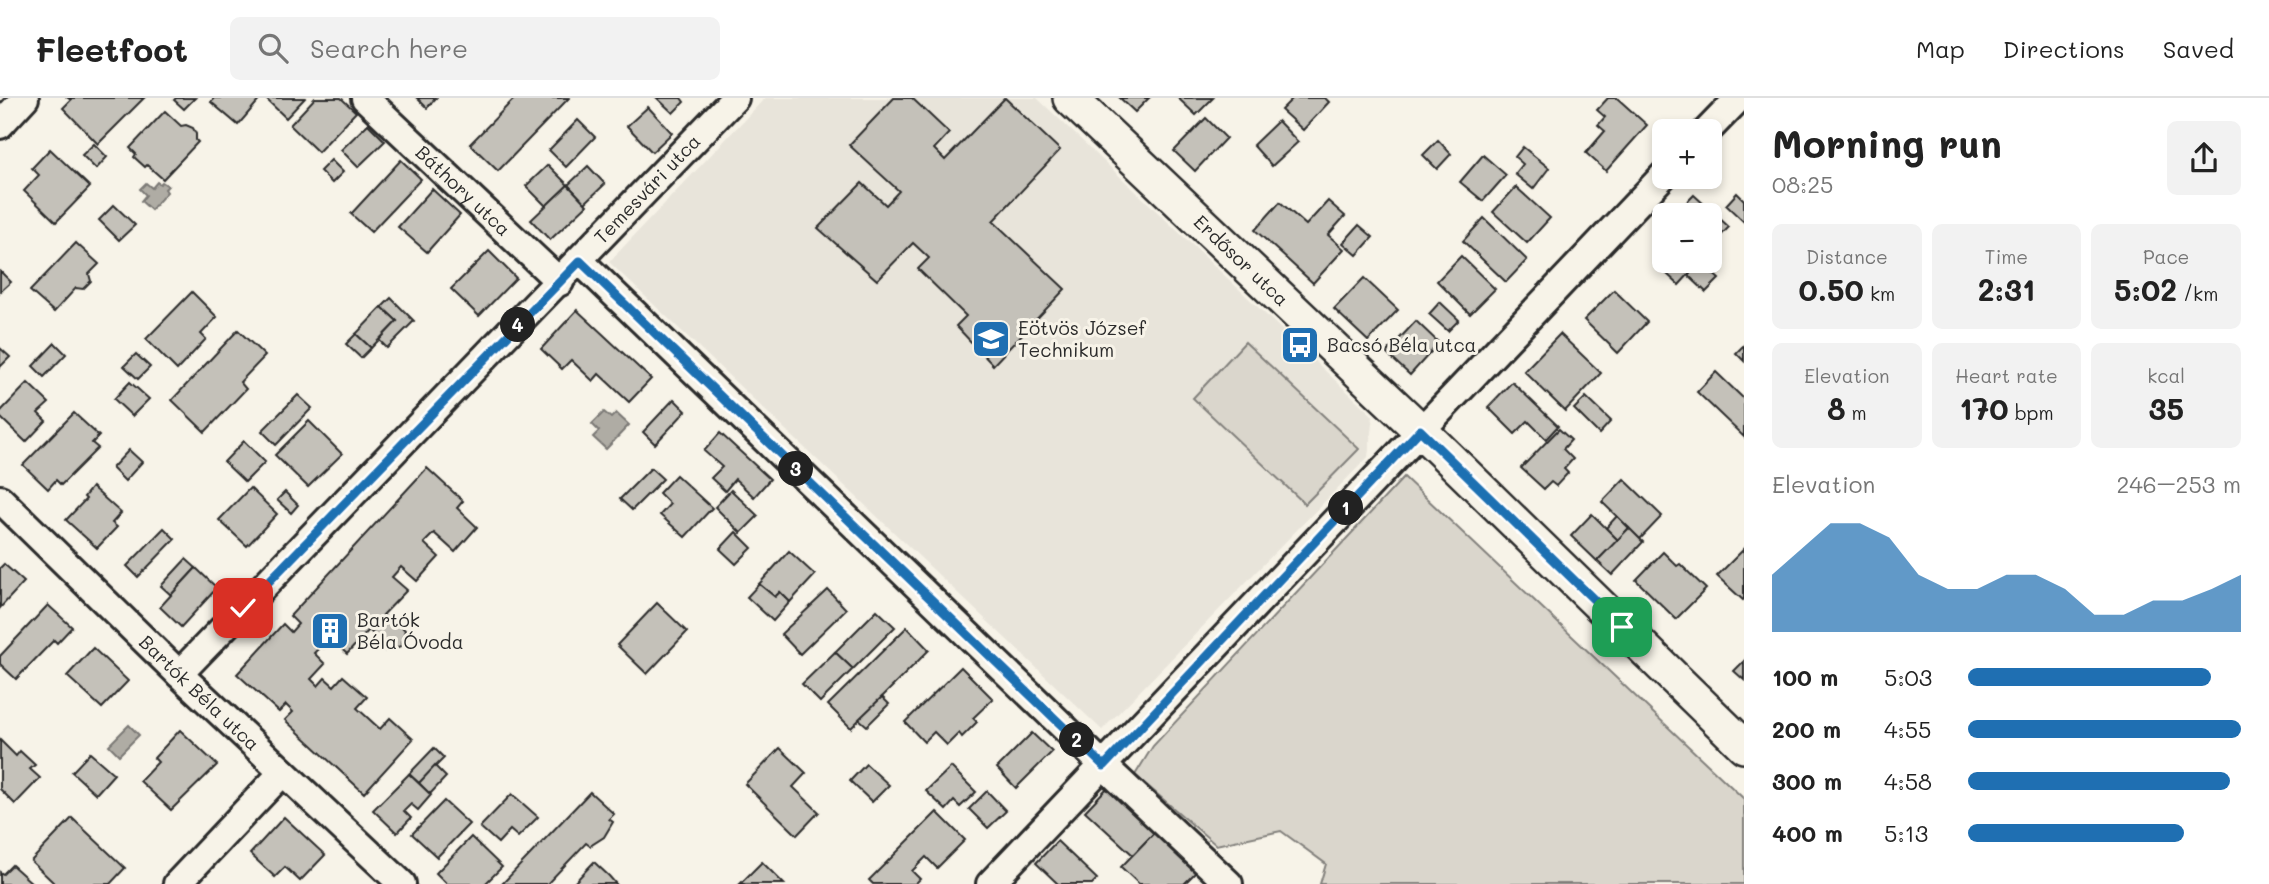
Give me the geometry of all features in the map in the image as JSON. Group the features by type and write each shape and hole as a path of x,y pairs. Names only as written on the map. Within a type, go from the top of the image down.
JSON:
{"street":[{"path":"0,125 25,98"},
{"name":"Báthory utca","path":"365,98 560,282"},
{"name":"Temesvári utca","path":"179,674 735,98"},
{"name":"Erdősor utca","path":"1070,98 1420,430 1744,746"},
{"path":"1719,119 1739,98"},
{"path":"990,884 1652,188"},
{"path":"580,261 1230,884"},
{"name":"Bartók Béla utca","path":"0,499 179,674 402,884"},
{"path":"177,884 283,772"}],"shaded area":[{"name":"Eötvös József Technikum","path":"765,98 1037,98 1373,416 1368,457 1102,730 609,262"},
{"path":"157,182 168,186 165,189 167,192 151,210 141,201 146,195 140,189 146,183 152,188"},
{"path":"1245,342 1359,449 1305,504 1193,398"},
{"path":"604,412 611,418 616,413 629,425 606,449 593,437 599,431 592,424"},
{"path":"1404,477 1744,799 1744,884 1320,884 1326,864 1281,831 1216,845 1135,775 1153,746"},
{"path":"129,725 139,735 119,755 109,745"}],"building":[{"path":"68,98 144,98 98,144 63,108 71,100"},
{"path":"195,98 184,109 174,100"},
{"path":"214,98 261,98 238,125 211,102"},
{"path":"265,98 305,98 286,118"},
{"path":"315,98 341,98 356,112 318,152 290,125"},
{"path":"417,98 436,98 427,108"},
{"path":"515,98 569,98 498,171 470,144"},
{"path":"657,98 681,98 684,102 673,113"},
{"path":"894,98 912,98 949,133 934,149 945,160 1005,98 1060,150 993,221 1065,289 993,365 956,326 966,316 918,269 929,258 913,243 877,280 818,228 862,183 886,205 899,191 849,145"},
{"path":"1120,98 1149,98 1135,112"},
{"path":"1178,98 1213,98 1196,115"},
{"path":"1293,98 1325,98 1329,102 1303,130 1281,110"},
{"path":"1608,98 1617,98 1647,125 1606,171 1586,153 1605,131 1598,125 1605,117 1597,110"},
{"path":"648,107 672,133 652,152 627,126"},
{"path":"165,111 181,126 193,128 198,142 163,179 134,157 136,154 130,148"},
{"path":"1206,118 1226,138 1195,171 1174,151"},
{"path":"578,120 595,137 566,167 549,150"},
{"path":"1278,121 1298,142 1272,166 1253,145"},
{"path":"368,124 385,141 358,167 341,150"},
{"path":"1438,140 1451,154 1437,169 1423,155"},
{"path":"94,144 107,157 96,169 82,155"},
{"path":"1523,147 1549,168 1533,189 1515,174 1523,164 1515,157"},
{"path":"50,149 90,187 56,222 24,191 39,175 32,168"},
{"path":"1483,155 1506,175 1483,201 1460,182"},
{"path":"331,160 343,172 332,183 320,171"},
{"path":"401,160 421,179 371,232 351,214"},
{"path":"548,165 568,185 546,206 526,186"},
{"path":"588,166 605,184 585,203 568,185"},
{"path":"568,185 587,205 550,240 531,220"},
{"path":"1516,187 1550,218 1527,243 1493,212"},
{"path":"432,189 460,215 427,252 398,227"},
{"path":"1737,193 1744,200 1744,222 1726,205"},
{"path":"1694,195 1703,203 1686,203"},
{"path":"1328,201 1345,216 1328,235 1344,249 1313,283 1255,230 1280,202 1306,225"},
{"path":"114,205 135,225 119,240 99,220"},
{"path":"1484,218 1527,260 1506,282 1463,241"},
{"path":"1722,221 1729,227 1722,234"},
{"path":"1359,225 1373,237 1357,255 1343,243"},
{"path":"76,243 99,264 89,274 91,281 83,289 76,288 54,312 30,291"},
{"path":"489,251 516,278 479,316 451,289"},
{"path":"1461,256 1495,289 1470,314 1437,281"},
{"path":"0,271 11,282 0,292"},
{"path":"1668,273 1690,273 1679,285"},
{"path":"1712,273 1719,279 1706,292 1688,275"},
{"path":"1364,278 1398,310 1368,341 1334,309"},
{"path":"1614,290 1647,322 1618,353 1584,320"},
{"path":"192,292 217,317 201,334 206,339 177,370 146,339"},
{"path":"391,298 414,321 387,348 379,340 397,321 382,307"},
{"path":"1440,302 1459,320 1448,331 1429,314"},
{"path":"382,307 397,321 371,348 356,334"},
{"path":"577,310 651,379 629,402 599,374 593,381 571,360 562,369 541,349"},
{"path":"1416,321 1439,343 1410,375 1386,353"},
{"path":"238,330 265,356 240,382 246,389 205,432 172,400"},
{"path":"356,334 371,348 361,358 346,344"},
{"path":"1560,334 1601,373 1565,411 1524,371"},
{"path":"55,343 66,354 44,377 33,366"},
{"path":"1744,345 1744,361 1736,353"},
{"path":"0,348 10,357 0,367"},
{"path":"136,354 150,367 138,379 124,366"},
{"path":"1716,372 1744,399 1744,437 1697,392"},
{"path":"130,382 149,399 132,416 114,399"},
{"path":"1512,382 1558,426 1546,439 1528,421 1515,434 1488,407"},
{"path":"28,383 49,403 38,413 46,421 26,442 0,417 0,412"},
{"path":"298,395 312,408 276,445 262,431"},
{"path":"1586,397 1611,421 1599,434 1574,409"},
{"path":"674,399 686,411 655,444 643,432"},
{"path":"74,413 99,436 92,443 98,448 61,485 56,480 48,489 23,465"},
{"path":"309,421 342,454 308,487 275,455"},
{"path":"1559,429 1571,440 1563,449 1573,459 1564,469 1568,473 1556,486 1551,482 1544,489 1521,468"},
{"path":"720,433 770,479 754,497 735,479 725,491 711,478 722,467 704,451"},
{"path":"244,441 265,462 245,482 224,462"},
{"path":"129,450 142,462 125,481 112,468"},
{"name":"Bartók Béla Óvoda","path":"427,468 463,501 457,508 477,527 455,552 434,533 424,543 439,557 417,581 401,567 392,577 407,590 383,615 389,620 394,619 405,630 401,646 385,651 369,630 347,654 332,640 314,653 325,664 311,679 318,686 325,678 334,686 343,676 367,697 357,708 380,729 390,718 413,739 364,793 285,720 293,712 286,705 279,712 237,674 283,624 291,632 298,624 290,616"},
{"path":"651,468 663,479 632,510 620,499"},
{"path":"676,475 712,508 685,537 660,515 670,504 659,493"},
{"path":"1624,479 1662,516 1640,539 1602,502"},
{"path":"92,487 121,513 112,523 117,527 97,548 66,520 86,499 84,497"},
{"path":"250,488 277,514 247,546 219,520"},
{"path":"731,490 758,516 741,533 715,507"},
{"path":"285,492 298,505 291,513 277,500"},
{"path":"1592,514 1618,540 1597,561 1571,536"},
{"path":"1617,516 1629,528 1618,540 1606,528"},
{"path":"164,528 175,539 138,577 127,566"},
{"path":"1629,528 1643,542 1612,575 1597,561"},
{"path":"736,532 752,548 736,564 720,549"},
{"path":"1744,549 1744,599 1743,600 1717,576"},
{"path":"789,551 815,575 790,602 780,592 775,597 759,584"},
{"path":"1663,552 1706,589 1676,619 1636,580"},
{"path":"186,559 196,568 171,595 161,586"},
{"path":"4,564 24,582 0,608 0,568"},
{"path":"196,568 217,588 181,627 160,607"},
{"path":"759,584 775,597 780,592 790,602 773,621 747,597"},
{"path":"828,590 846,609 800,654 781,634"},
{"path":"657,603 687,632 647,674 617,645"},
{"path":"48,605 72,627 57,643 54,640 16,679 0,664 0,656"},
{"path":"877,610 895,627 853,669 835,652"},
{"path":"907,627 929,650 851,728 828,705"},
{"path":"93,648 128,681 102,708 67,676"},
{"path":"835,652 853,669 820,702 802,684"},
{"path":"1744,661 1744,680 1734,671"},
{"path":"961,667 993,699 973,718 977,722 962,737 959,733 947,745 934,732 924,742 905,722"},
{"path":"882,697 889,704 867,726 859,719"},
{"path":"180,730 217,765 171,810 140,781 158,762 154,758"},
{"path":"1032,733 1052,752 1016,788 997,768"},
{"path":"0,740 16,756 20,751 35,765 30,769 40,778 15,804 0,789"},
{"path":"434,748 444,758 419,783 409,774"},
{"path":"780,748 806,773 793,787 819,812 797,835 745,784"},
{"path":"90,753 114,774 96,794 72,772"},
{"path":"866,764 889,785 872,802 850,781"},
{"path":"435,766 446,777 430,794 419,783"},
{"path":"951,767 976,792 960,807 954,801 946,810 926,791"},
{"path":"409,774 431,795 418,810 411,804 404,811 411,818 397,833 373,810"},
{"path":"1107,788 1154,833 1133,855 1085,811"},
{"path":"987,791 1006,811 988,828 969,809"},
{"path":"590,792 614,814 609,819 613,822 604,837 590,846 586,843 547,884 502,884"},
{"path":"512,794 538,817 518,837 510,830 498,843 480,827"},
{"path":"444,801 469,824 437,857 412,834"},
{"path":"937,812 965,840 937,868 926,857 912,871 920,879 915,884 873,884 869,880"},
{"path":"284,817 325,855 300,881 285,867 275,877 250,854"},
{"path":"72,818 125,868 110,884 55,884 31,861"},
{"path":"1154,833 1196,872 1184,884 1139,884 1121,867"},
{"path":"471,837 502,867 485,884 447,884 436,873"},
{"path":"1057,841 1097,879 1092,884 1058,884 1036,863"},
{"path":"594,862 609,876 616,884 573,884"},
{"path":"762,862 784,884 740,884"},
{"path":"12,865 33,884 0,884 0,872 3,874"}],"place":[{"name":"Eötvös József Technikum","path":"991,339"},
{"name":"Bacsó Béla utca","path":"1300,345"},
{"name":"Bartók Béla Óvoda","path":"330,631"}],"route":[{"path":"243,608 580,261 1104,766 1420,430 1622,627"}]}
